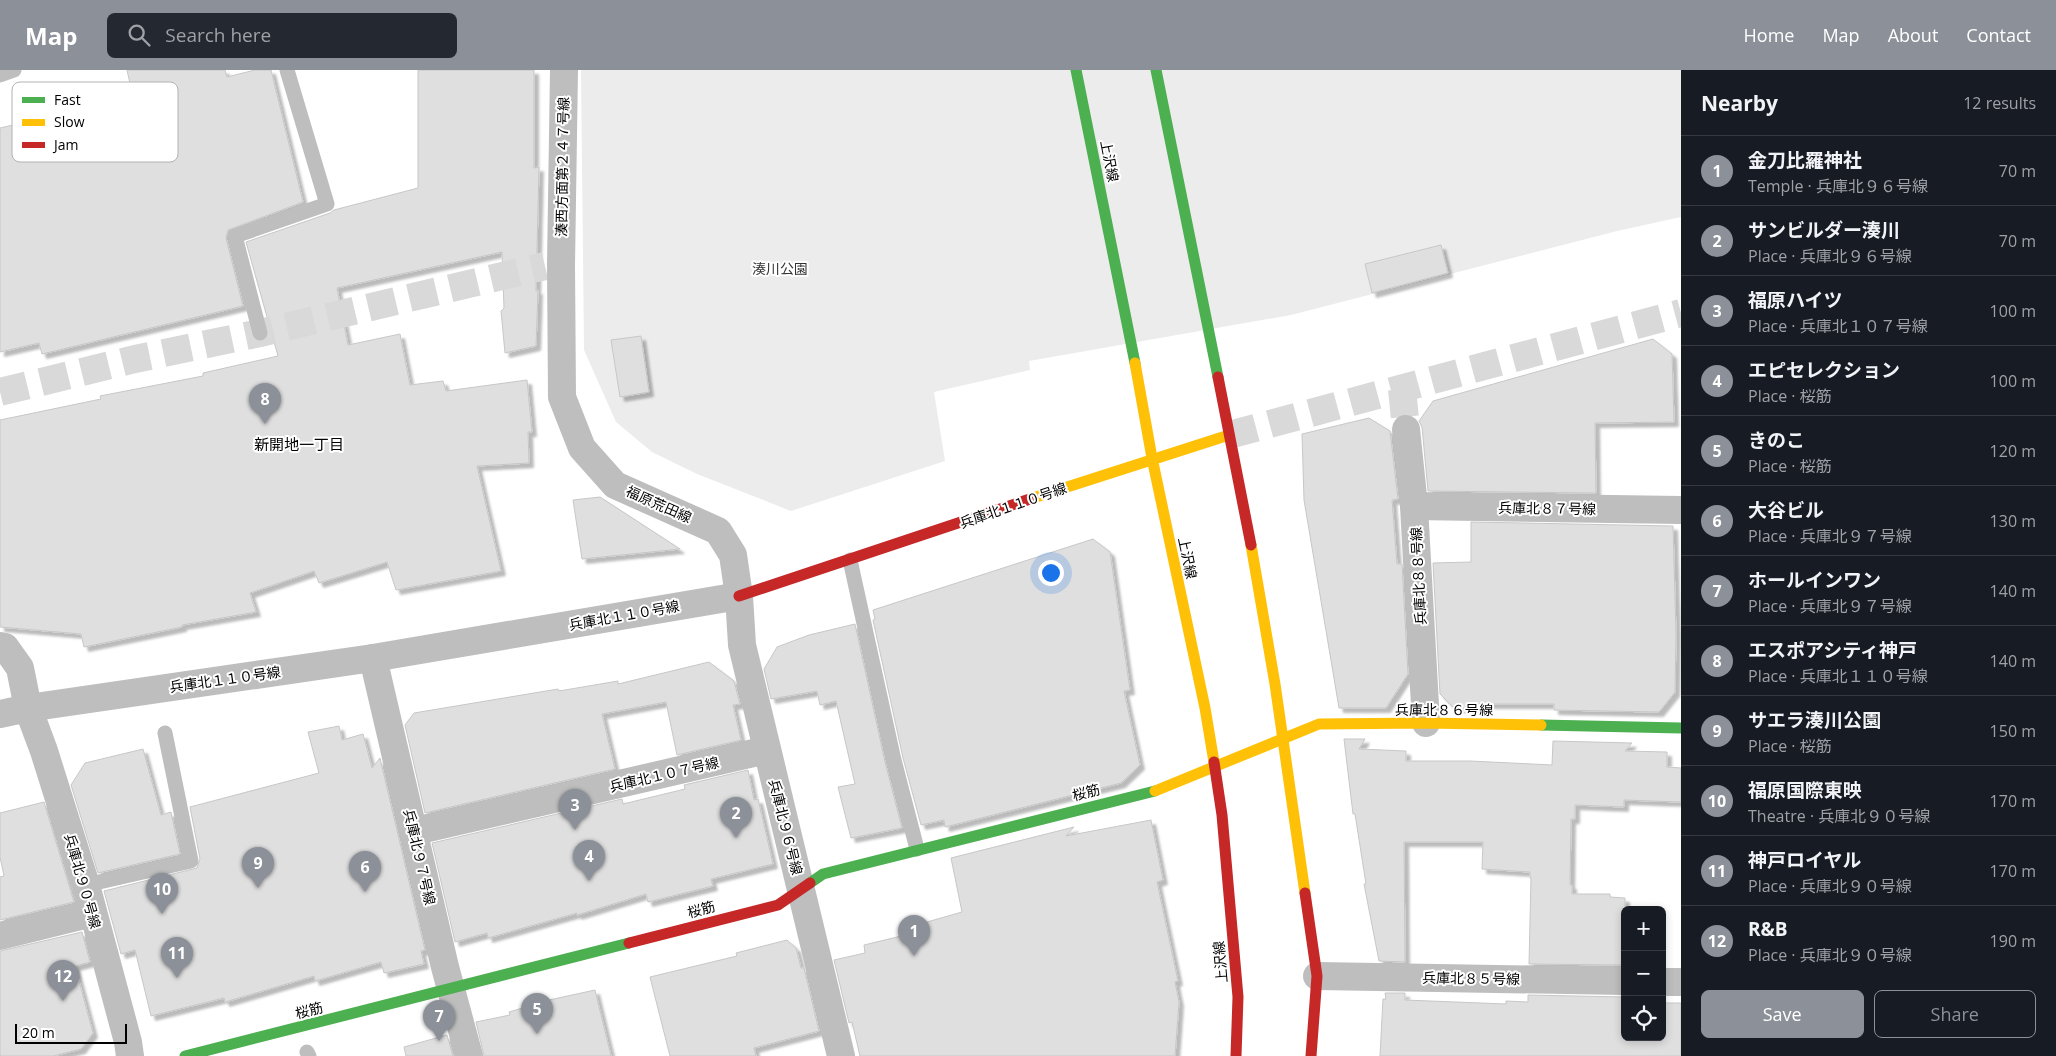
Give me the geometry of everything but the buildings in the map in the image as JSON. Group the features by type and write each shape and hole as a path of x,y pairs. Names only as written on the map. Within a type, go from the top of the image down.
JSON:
{"street":[{"name":"湊西方面第２４７号線","path":"561,265 564,70"},
{"name":"上沢線","path":"1076,70 1152,458 1203,698 1222,815 1238,997 1236,1056"},
{"path":"1156,70 1244,507 1283,739 1317,976 1311,1056"},
{"name":"福原荒田線","path":"561,265 562,397 582,448 615,485 718,531 733,556 739,596"},
{"name":"兵庫北８８号線","path":"1406,429 1414,506 1426,723"},
{"name":"兵庫北１１０号線","path":"0,714 28,708 373,658 739,596 1152,458 1229,435"},
{"name":"兵庫北８７号線","path":"1414,506 1681,510"},
{"name":"兵庫北９６号線","path":"739,596 742,645 842,1056"},
{"name":"兵庫北９０号線","path":"0,646 5,647 20,668 28,708 44,751 86,885 128,1042 130,1056"},
{"name":"兵庫北９７号線","path":"373,658 451,990 469,1056"},
{"name":"兵庫北８６号線","path":"1214,767 1319,724 1426,723 1681,728"},
{"name":"兵庫北１０７号線","path":"415,832 767,750"},
{"name":"桜筋","path":"185,1056 451,990 778,905 802,890 822,874 1159,790 1214,767"},
{"path":"0,936 93,913"},
{"name":"兵庫北８５号線","path":"1317,976 1621,981"},
{"path":"1666,982 1681,982"}],"lane":[{"path":"0,75 14,70"},
{"path":"260,333 235,236 326,204 287,70"},
{"path":"850,560 894,760 917,849"},
{"path":"86,885 191,861 164,733"}],"green space":[{"name":"湊川公園","path":"581,70 1681,70 1681,217 1617,231 1291,315 1029,361 1030,370 934,392 945,461 791,511 697,474 652,452 616,422 584,350"}],"tunnel":[{"path":"0,392 135,359 260,333 545,266"},
{"path":"1229,435 1681,313"},
{"path":"1402,389 1406,429"}],"traffic: fast":[{"path":"1076,70 1135,363"},
{"path":"1156,70 1218,377"},
{"path":"1541,725 1681,728"},
{"path":"810,883 823,874 1155,791"},
{"path":"185,1056 629,943"}],"traffic: slow":[{"path":"1135,363 1152,458 1205,708 1214,762"},
{"path":"1033,498 1229,435"},
{"path":"1251,545 1275,684 1305,893"},
{"path":"1155,791 1319,724 1541,725"}],"traffic: jam":[{"path":"1218,377 1251,545"},
{"path":"739,596 1033,498"},
{"path":"1214,762 1222,815 1238,997 1236,1056"},
{"path":"629,943 778,905 810,883"},
{"path":"1305,893 1317,976 1311,1056"}],"place":[{"name":"エスポアシティ神戸","path":"265,424"},
{"name":"福原ハイツ","path":"575,830"},
{"name":"サンビルダー湊川","path":"736,838"},
{"name":"エピセレクション","path":"589,881"},
{"name":"サエラ湊川公園","path":"258,888"},
{"name":"大谷ビル","path":"365,892"},
{"name":"福原国際東映","path":"162,914"},
{"name":"金刀比羅神社","path":"914,956"},
{"name":"神戸ロイヤル","path":"177,978"},
{"name":"R&B","path":"63,1001"},
{"name":"きのこ","path":"537,1034"},
{"name":"ホールインワン","path":"439,1041"}],"district":[{"name":"新開地一丁目","path":"299,444"}]}
